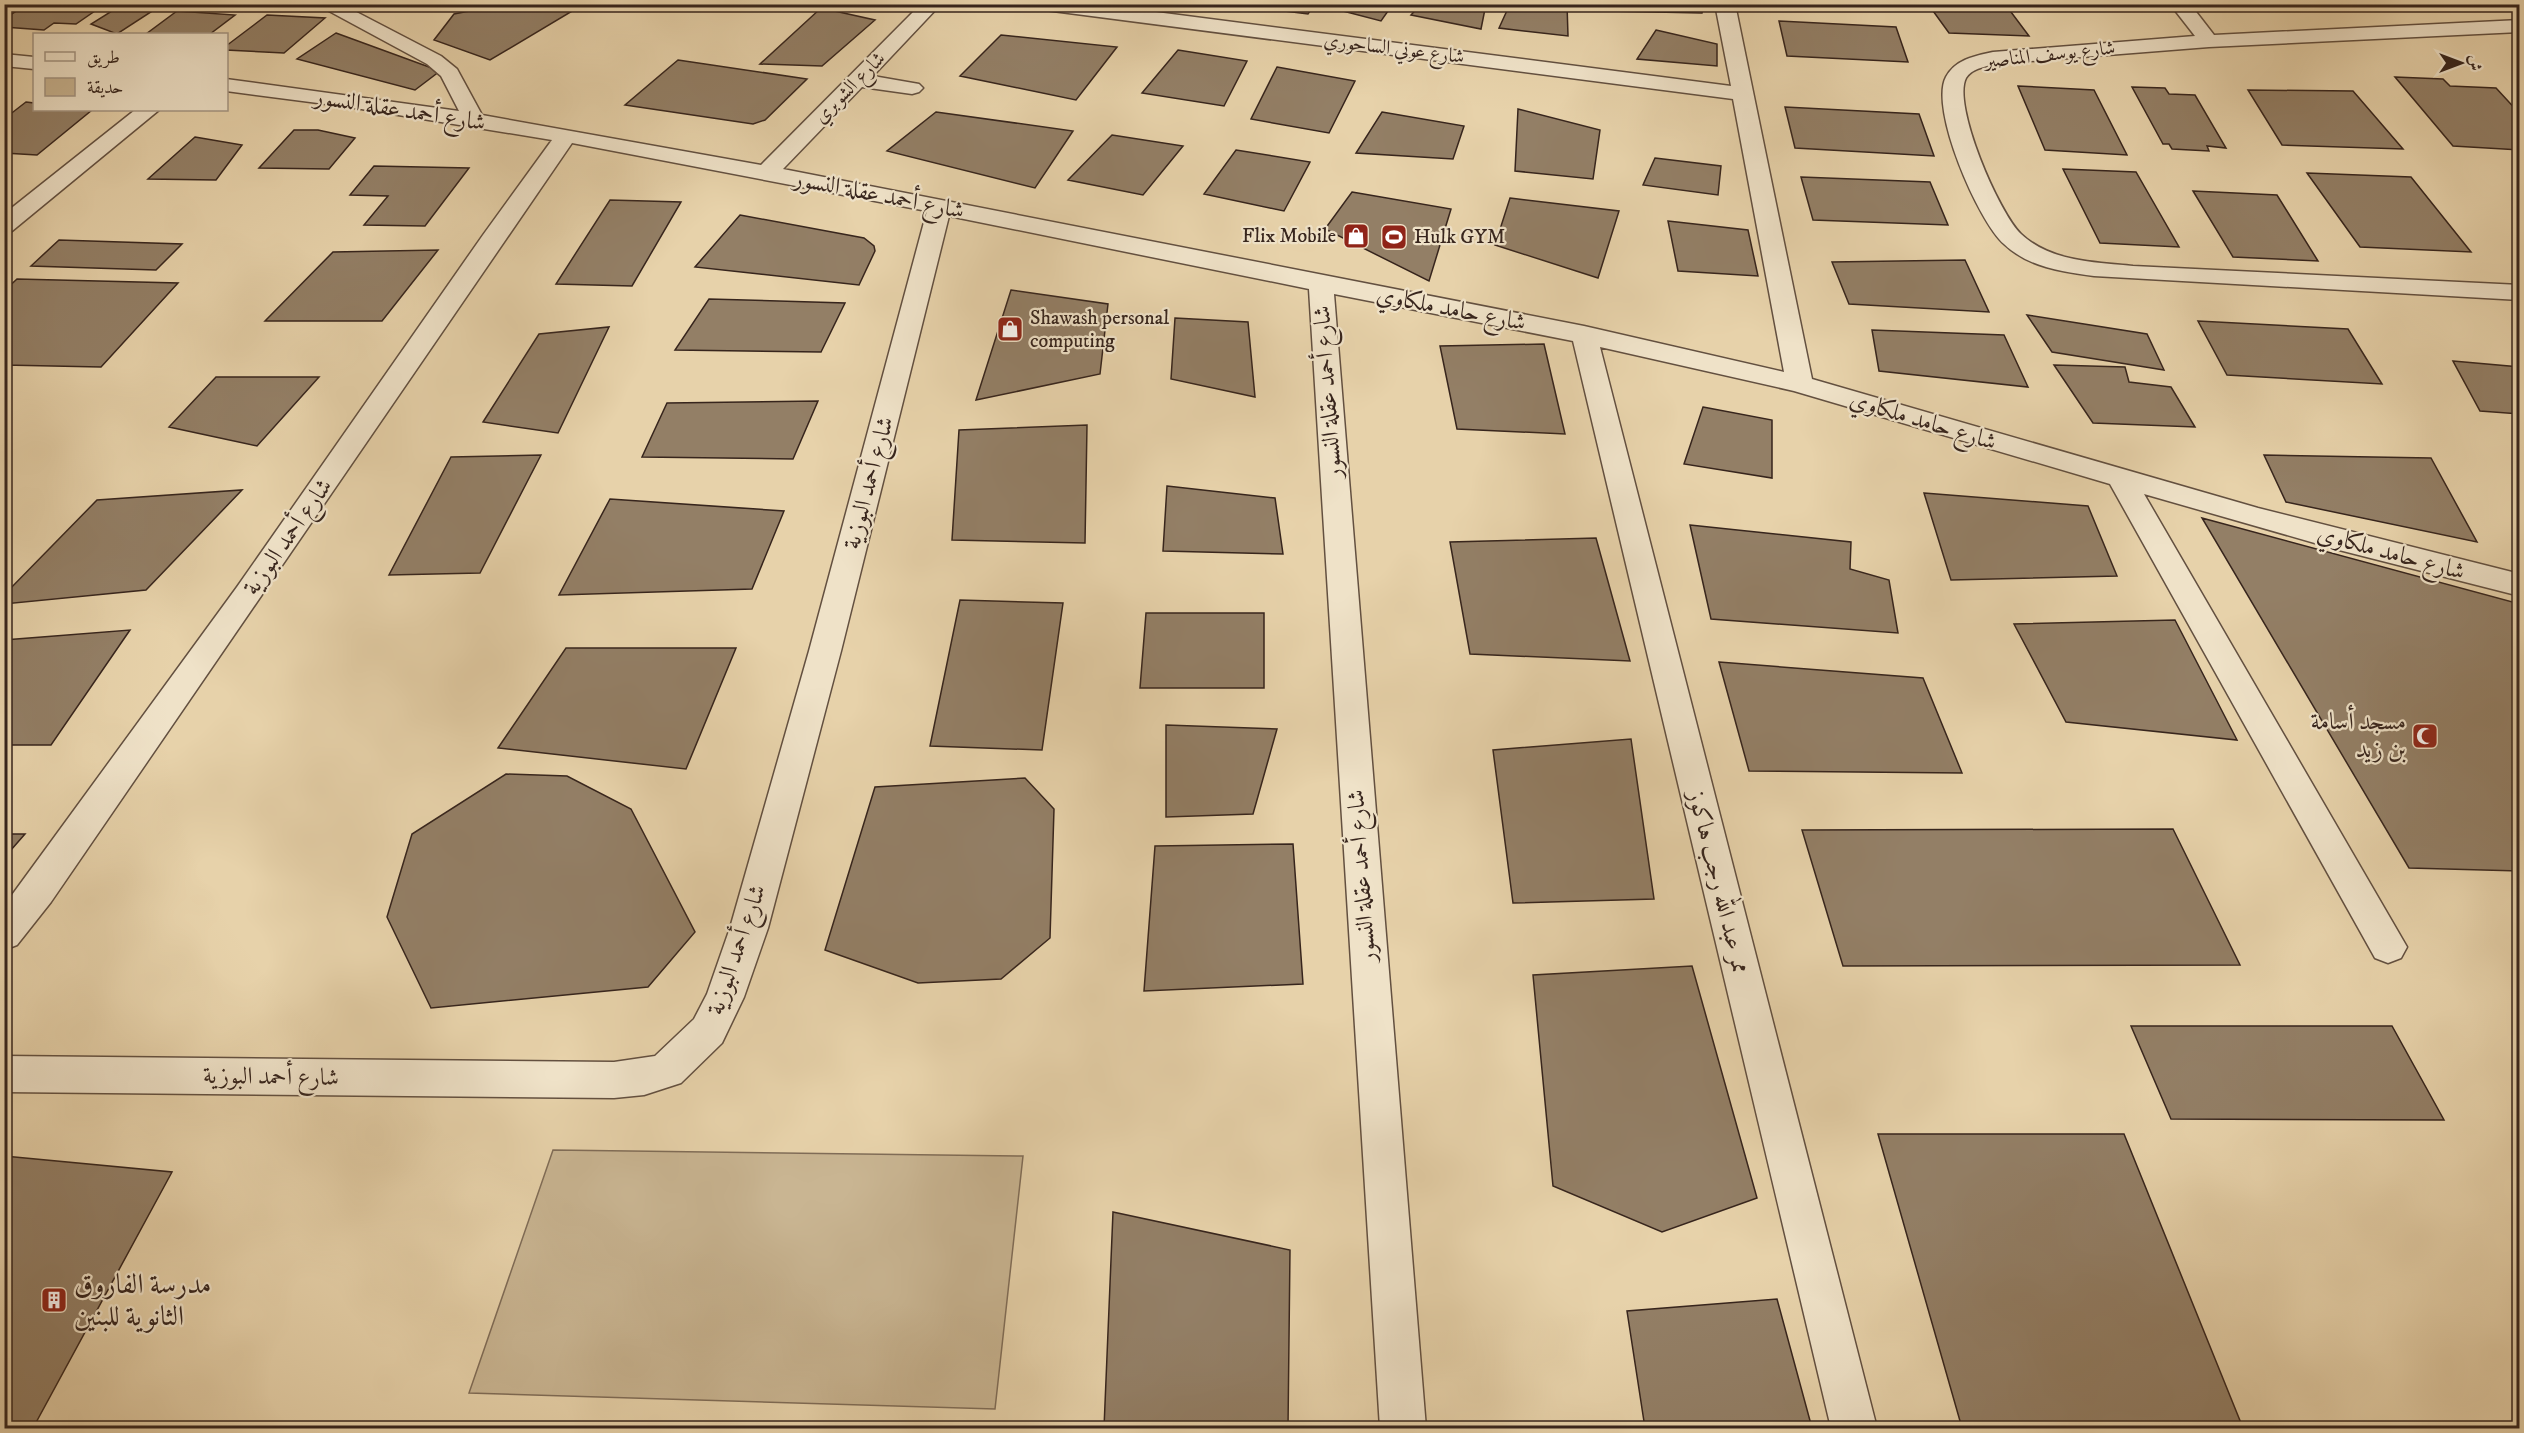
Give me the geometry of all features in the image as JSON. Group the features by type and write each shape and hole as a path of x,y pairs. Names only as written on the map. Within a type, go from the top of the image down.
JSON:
{"street":[{"path":"325,4 434,60 450,73 475,122"},
{"name":"شارع الشوبري","path":"767,172 932,4"},
{"name":"شارع عوني الساحوري","path":"1045,4 1743,93"},
{"path":"1725,4 1800,384"},
{"path":"2179,4 2209,41"},
{"name":"شارع يوسف المناصير","path":"2520,26 2209,41 1993,57 1964,66 1953,79 1951,96 1985,202 2005,234 2031,253 2073,266 2133,273 2520,293"},
{"path":"4,60 33,63"},
{"path":"858,80 912,88"},
{"name":"شارع أحمد عقلة النسور","path":"228,85 566,136 767,172 1321,285 1403,1428"},
{"path":"4,225 147,111"},
{"name":"شارع أحمد البوزية","path":"4,934 38,891 255,585 491,240 566,136"},
{"name":"شارع أحمد البوزية","path":"4,1074 614,1080 644,1077 667,1070 680,1058 708,1031 725,997 749,928 825,651 940,207"},
{"name":"شارع حامد ملكاوي","path":"1321,285 1584,334 1800,384 2122,480 2412,560 2520,585"},
{"name":"ممر عبد الله رجب هاكوز","path":"1584,334 1854,1428"},
{"path":"2122,480 2388,946"}],"green space":[{"path":"553,1150 1023,1156 995,1409 469,1393"}],"building":[{"path":"27,4 105,4 76,24 54,23 44,30 4,27 4,19"},
{"path":"123,4 157,8 119,33 91,24"},
{"path":"505,4 584,4 490,60 434,40 454,14"},
{"path":"1226,4 1315,4 1308,14"},
{"path":"1342,4 1393,4 1381,21 1339,10"},
{"path":"1421,4 1486,4 1481,29 1411,15"},
{"path":"1510,4 1567,4 1568,36 1499,28"},
{"path":"1606,4 1704,4 1702,13 1606,11"},
{"path":"1928,4 2005,4 2029,36 1949,33"},
{"path":"2272,4 2350,4 2357,11 2274,7"},
{"path":"821,8 875,20 822,66 760,64"},
{"path":"177,11 235,15 211,33 147,33"},
{"path":"267,15 325,18 284,53 228,50 228,44"},
{"path":"1779,21 1896,27 1908,62 1787,56"},
{"path":"1656,30 1717,44 1717,66 1637,59"},
{"path":"336,33 440,71 415,90 297,59"},
{"path":"1001,35 1117,47 1076,100 960,76"},
{"path":"1178,50 1247,61 1224,106 1142,93"},
{"path":"678,60 807,79 765,120 753,124 625,105"},
{"path":"1277,67 1355,81 1329,133 1251,119"},
{"path":"2395,77 2443,79 2450,86 2496,88 2520,114 2520,150 2453,146"},
{"path":"2018,86 2094,90 2127,155 2045,150"},
{"path":"2132,87 2165,88 2169,94 2195,95 2226,148 2207,146 2209,151 2172,149 2169,144 2163,144"},
{"path":"2248,90 2353,91 2403,149 2282,145"},
{"path":"26,102 33,103 33,111 91,111 37,155 4,153 4,119"},
{"path":"1785,107 1919,114 1934,156 1795,148"},
{"path":"1518,109 1600,130 1593,179 1515,171"},
{"path":"936,112 1073,131 1035,188 887,151"},
{"path":"1382,112 1464,126 1453,159 1356,153"},
{"path":"294,130 318,130 355,138 329,169 259,168"},
{"path":"1112,135 1183,146 1143,195 1068,180"},
{"path":"195,137 242,145 216,180 148,179"},
{"path":"1236,150 1310,162 1284,211 1204,194"},
{"path":"1655,158 1721,166 1718,195 1643,185"},
{"path":"374,166 469,168 425,226 364,225 388,196 350,195"},
{"path":"2063,169 2136,172 2179,247 2100,243"},
{"path":"2307,173 2411,177 2471,252 2360,247"},
{"path":"1801,177 1930,182 1948,225 1813,220"},
{"path":"2193,191 2277,195 2318,261 2233,257"},
{"path":"1352,192 1451,209 1429,281 1325,229"},
{"path":"1510,198 1619,211 1598,278 1495,245"},
{"path":"610,200 681,202 632,286 556,284"},
{"path":"740,215 864,238 874,246 875,251 859,285 695,267"},
{"path":"1668,221 1748,230 1758,276 1678,271"},
{"path":"59,240 182,244 156,270 31,266"},
{"path":"438,250 382,321 265,321 333,252"},
{"path":"1965,260 1989,312 1849,304 1832,262"},
{"path":"17,279 178,283 101,367 4,365 4,291"},
{"path":"1011,290 1108,304 1100,374 976,400"},
{"path":"709,299 845,303 821,352 675,350"},
{"path":"2027,315 2147,334 2164,370 2052,352"},
{"path":"1175,318 1248,322 1255,397 1171,379"},
{"path":"2198,321 2348,329 2382,384 2227,375"},
{"path":"609,327 558,433 483,422 539,334"},
{"path":"1872,330 2004,335 2028,387 1879,371"},
{"path":"1544,344 1565,434 1457,429 1440,346"},
{"path":"2453,361 2520,367 2520,414 2480,411"},
{"path":"2054,365 2125,367 2129,382 2171,387 2195,427 2093,423"},
{"path":"216,377 319,377 257,446 169,427"},
{"path":"818,401 793,459 642,457 667,403"},
{"path":"1703,407 1772,420 1772,478 1684,464"},
{"path":"1087,425 1085,543 952,540 959,430"},
{"path":"541,455 480,573 389,575 451,457"},
{"path":"2264,455 2431,458 2477,542 2286,502"},
{"path":"1167,486 1275,498 1283,554 1163,551"},
{"path":"242,490 146,590 4,604 4,595 97,500"},
{"path":"1924,493 2088,506 2117,576 1951,580"},
{"path":"610,499 784,511 752,589 559,595"},
{"name":"مسجد أسامة بن زيد","path":"2202,518 2520,604 2520,871 2409,868"},
{"path":"1690,525 1851,542 1850,569 1889,580 1898,633 1711,619"},
{"path":"1596,538 1630,661 1470,654 1450,542"},
{"path":"960,600 1063,603 1042,750 930,746"},
{"path":"1146,613 1264,613 1264,688 1140,688"},
{"path":"2175,620 2237,740 2066,722 2014,624"},
{"path":"130,630 51,745 4,745 4,640"},
{"path":"566,648 736,648 686,769 498,748"},
{"path":"1719,662 1923,678 1962,773 1749,771"},
{"path":"1166,725 1277,729 1253,814 1166,817"},
{"path":"1631,739 1654,899 1513,903 1493,750"},
{"path":"506,774 567,776 631,809 695,932 648,987 431,1008 387,917 412,834"},
{"path":"1025,778 1054,809 1050,938 1001,979 918,983 825,950 875,787"},
{"path":"2173,829 2240,965 1843,966 1802,830"},
{"path":"4,834 25,834 4,858"},
{"path":"1293,844 1303,984 1144,991 1155,846"},
{"path":"1692,966 1757,1198 1662,1232 1553,1186 1533,975"},
{"path":"2131,1026 2392,1026 2444,1120 2171,1119"},
{"path":"1878,1134 2124,1134 2243,1428 1962,1428"},
{"name":"مدرسة الفاروق الثانوية للبنين","path":"4,1156 172,1172 33,1428 4,1428"},
{"path":"1113,1212 1290,1250 1288,1428 1104,1428"},
{"path":"1777,1299 1812,1428 1645,1428 1627,1311"}],"place":[{"name":"Flix Mobile","path":"1356,236"},
{"name":"Hulk GYM","path":"1394,237"},
{"name":"Shawash personal computing","path":"1010,329"},
{"name":"مسجد أسامة بن زيد","path":"2425,736"},
{"name":"مدرسة الفاروق الثانوية للبنين","path":"54,1300"}]}
